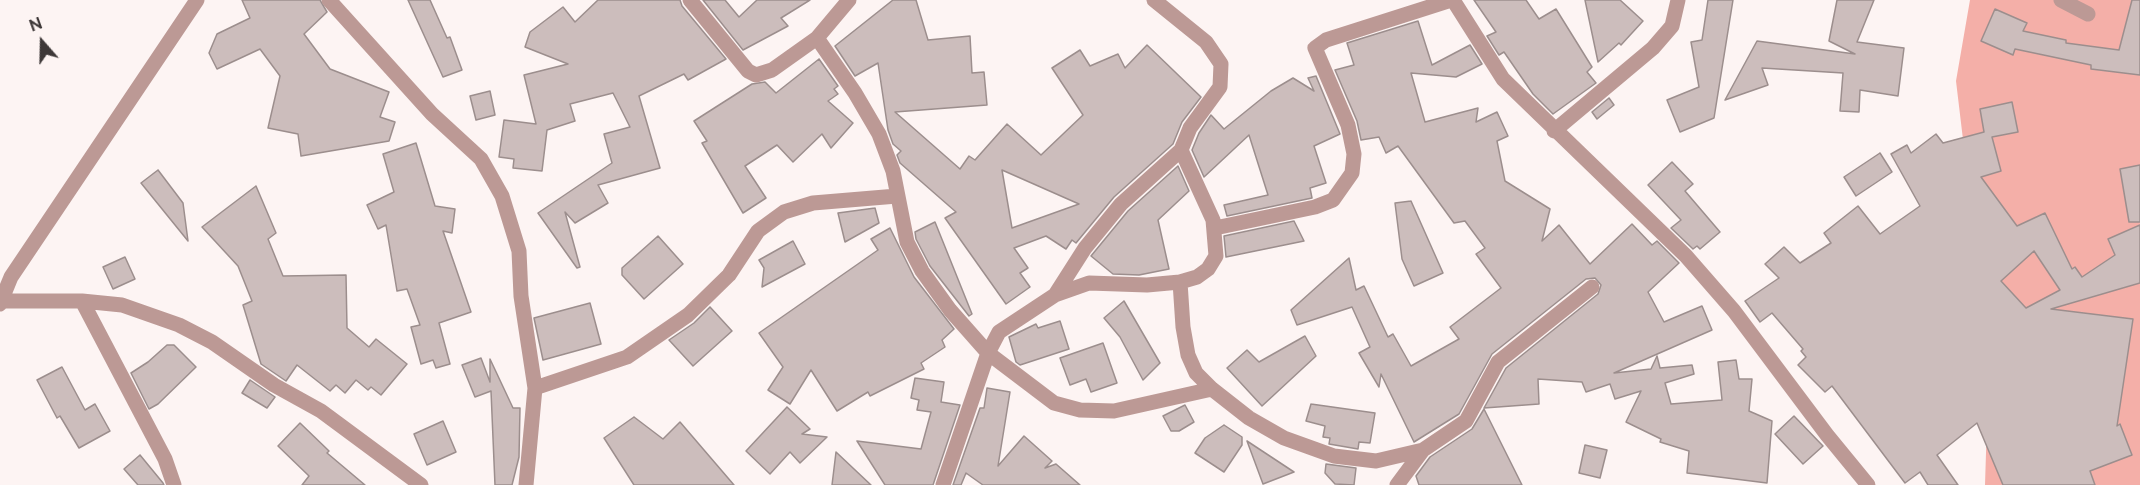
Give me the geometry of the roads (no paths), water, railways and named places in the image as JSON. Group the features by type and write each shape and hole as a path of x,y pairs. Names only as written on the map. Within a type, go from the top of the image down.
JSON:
{"street":[{"path":"197,0 6,277 1,302 82,301 122,305 179,325 212,342 274,385 321,411 421,485"},
{"path":"329,0 432,114 481,159 502,196 519,251 521,296 535,388 526,485"},
{"path":"690,0 748,71 756,75 772,70 817,38 849,0"},
{"path":"1055,295 1085,248 1121,204 1181,150 1190,128 1220,87 1221,64 1206,42 1154,0"},
{"path":"1215,228 1314,207 1333,200 1352,173 1354,154 1348,125 1315,48 1326,39 1452,0 1503,79 1599,175 1632,202 1734,311 1827,435 1868,485"},
{"path":"1554,131 1653,48 1672,26 1678,0"},
{"path":"2061,0 2088,14"},
{"path":"817,38 855,93 879,134 893,171 907,243 922,271 950,310 988,353 1054,403 1080,410 1114,411 1212,389"},
{"path":"943,485 988,353 999,332 1055,295 1089,283 1147,285 1180,282 1197,277 1208,269 1216,256 1215,228 1181,150"},
{"path":"535,388 627,357 688,315 729,275 758,231 784,212 813,203 897,196"},
{"path":"1180,282 1183,327 1188,355 1196,373 1212,389 1249,417 1284,438 1334,456 1376,461 1423,450"},
{"path":"1397,485 1423,450 1466,421 1498,362 1592,287"},
{"path":"82,301 165,459 174,485"}]}
